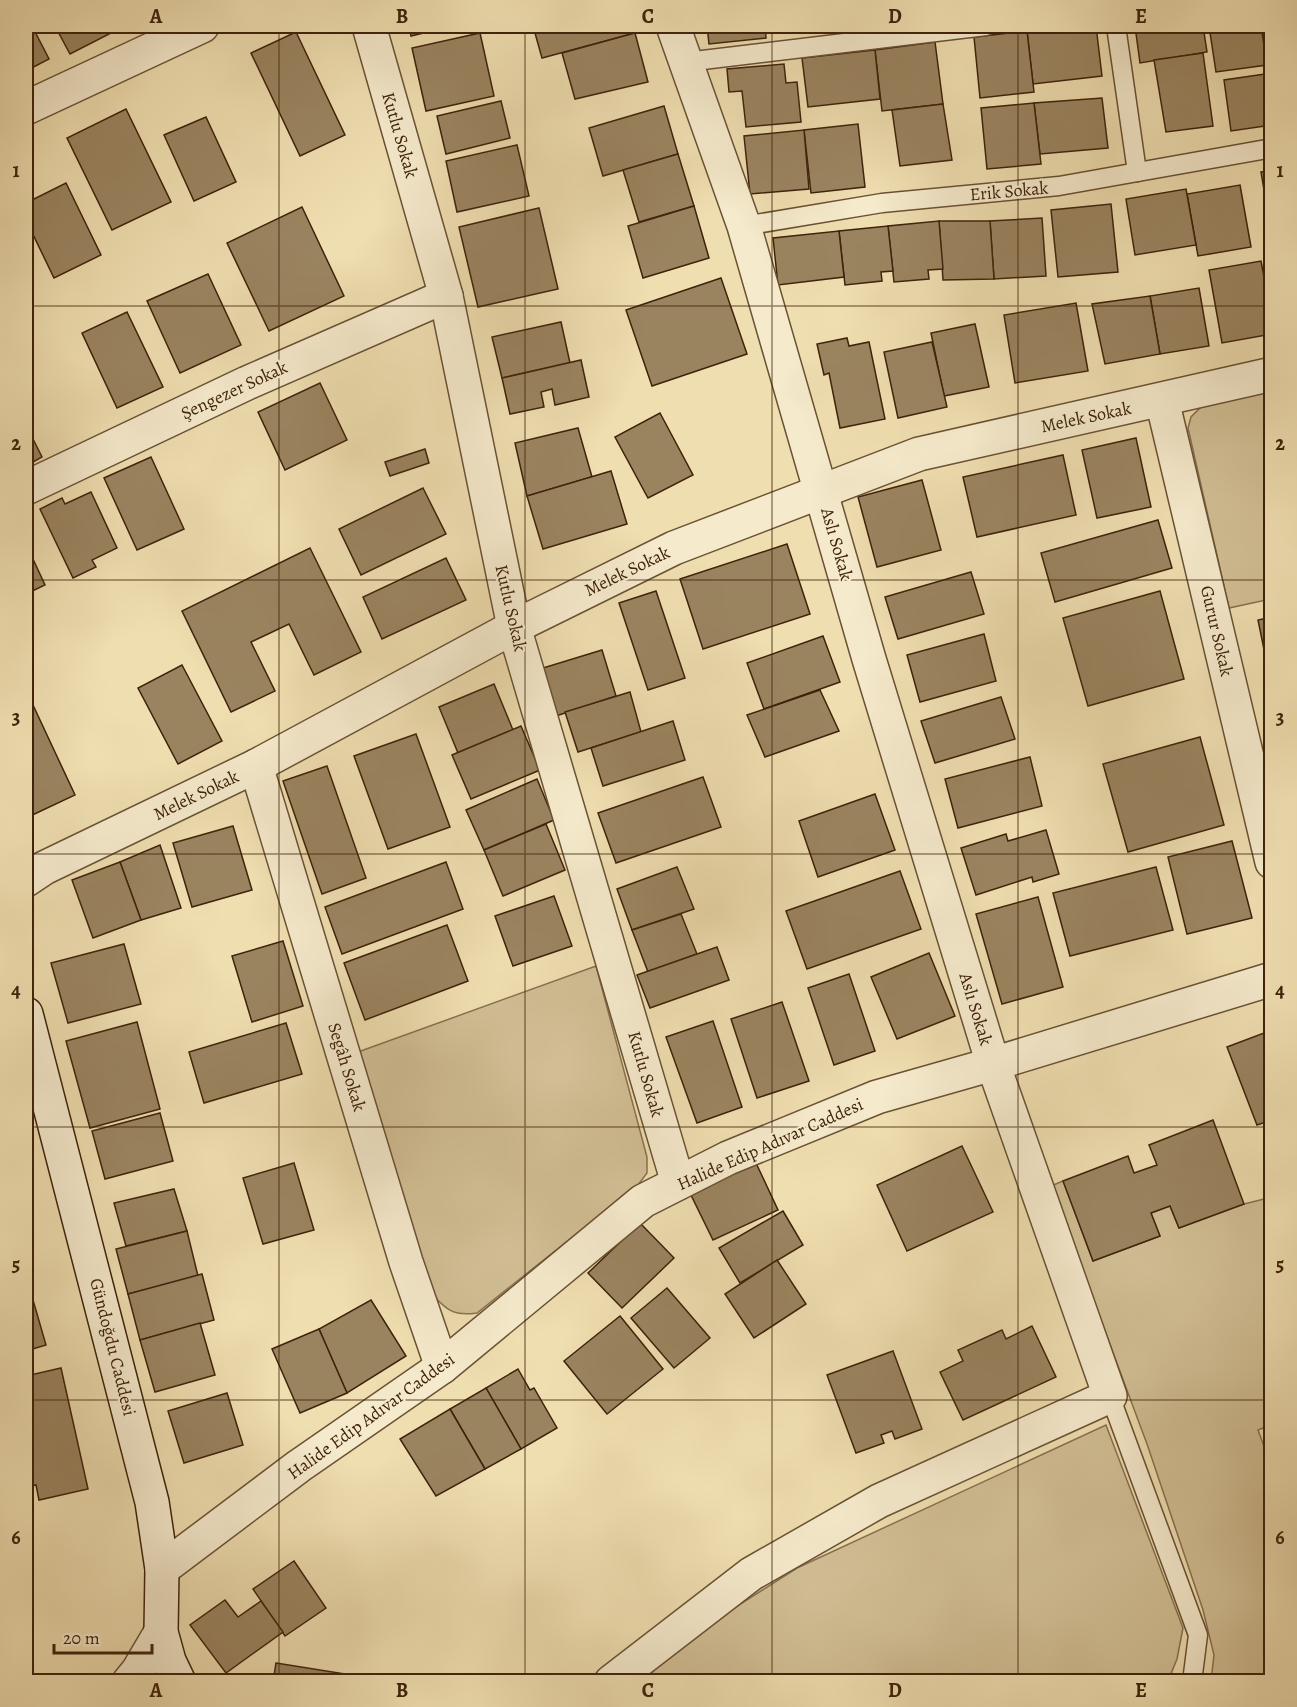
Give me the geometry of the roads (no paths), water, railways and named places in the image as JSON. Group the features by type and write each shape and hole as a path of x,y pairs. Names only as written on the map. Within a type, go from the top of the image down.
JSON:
{"street":[{"path":"26,108 202,26"},
{"name":"Kutlu Sokak","path":"369,26 446,296 514,627 678,1183"},
{"name":"Aslı Sokak","path":"673,26 744,226 869,659 993,1064 1110,1396"},
{"name":"Şengezer Sokak","path":"26,488 248,383 446,296"},
{"name":"Melek Sokak","path":"26,880 44,868 256,766 514,627 674,548 919,454 1272,374"},
{"name":"Gurur Sokak","path":"1162,400 1272,862"},
{"name":"Segâh Sokak","path":"256,766 406,1262 442,1367"},
{"name":"Halide Edip Adıvar Caddesi","path":"162,1569 299,1466 442,1367 644,1201 728,1158 877,1097 1272,979"},
{"name":"Gündoğdu Caddesi","path":"26,1014 153,1502 162,1569 161,1632 169,1662 179,1682"},
{"path":"611,1682 751,1574 879,1501 1110,1396"},
{"path":"129,1682 161,1632"}],"lane":[{"path":"686,62 986,26"},
{"path":"1116,26 1137,172"},
{"name":"Erik Sokak","path":"744,226 882,203 1059,186 1272,148"},
{"path":"1110,1396 1198,1635 1192,1682"}]}
